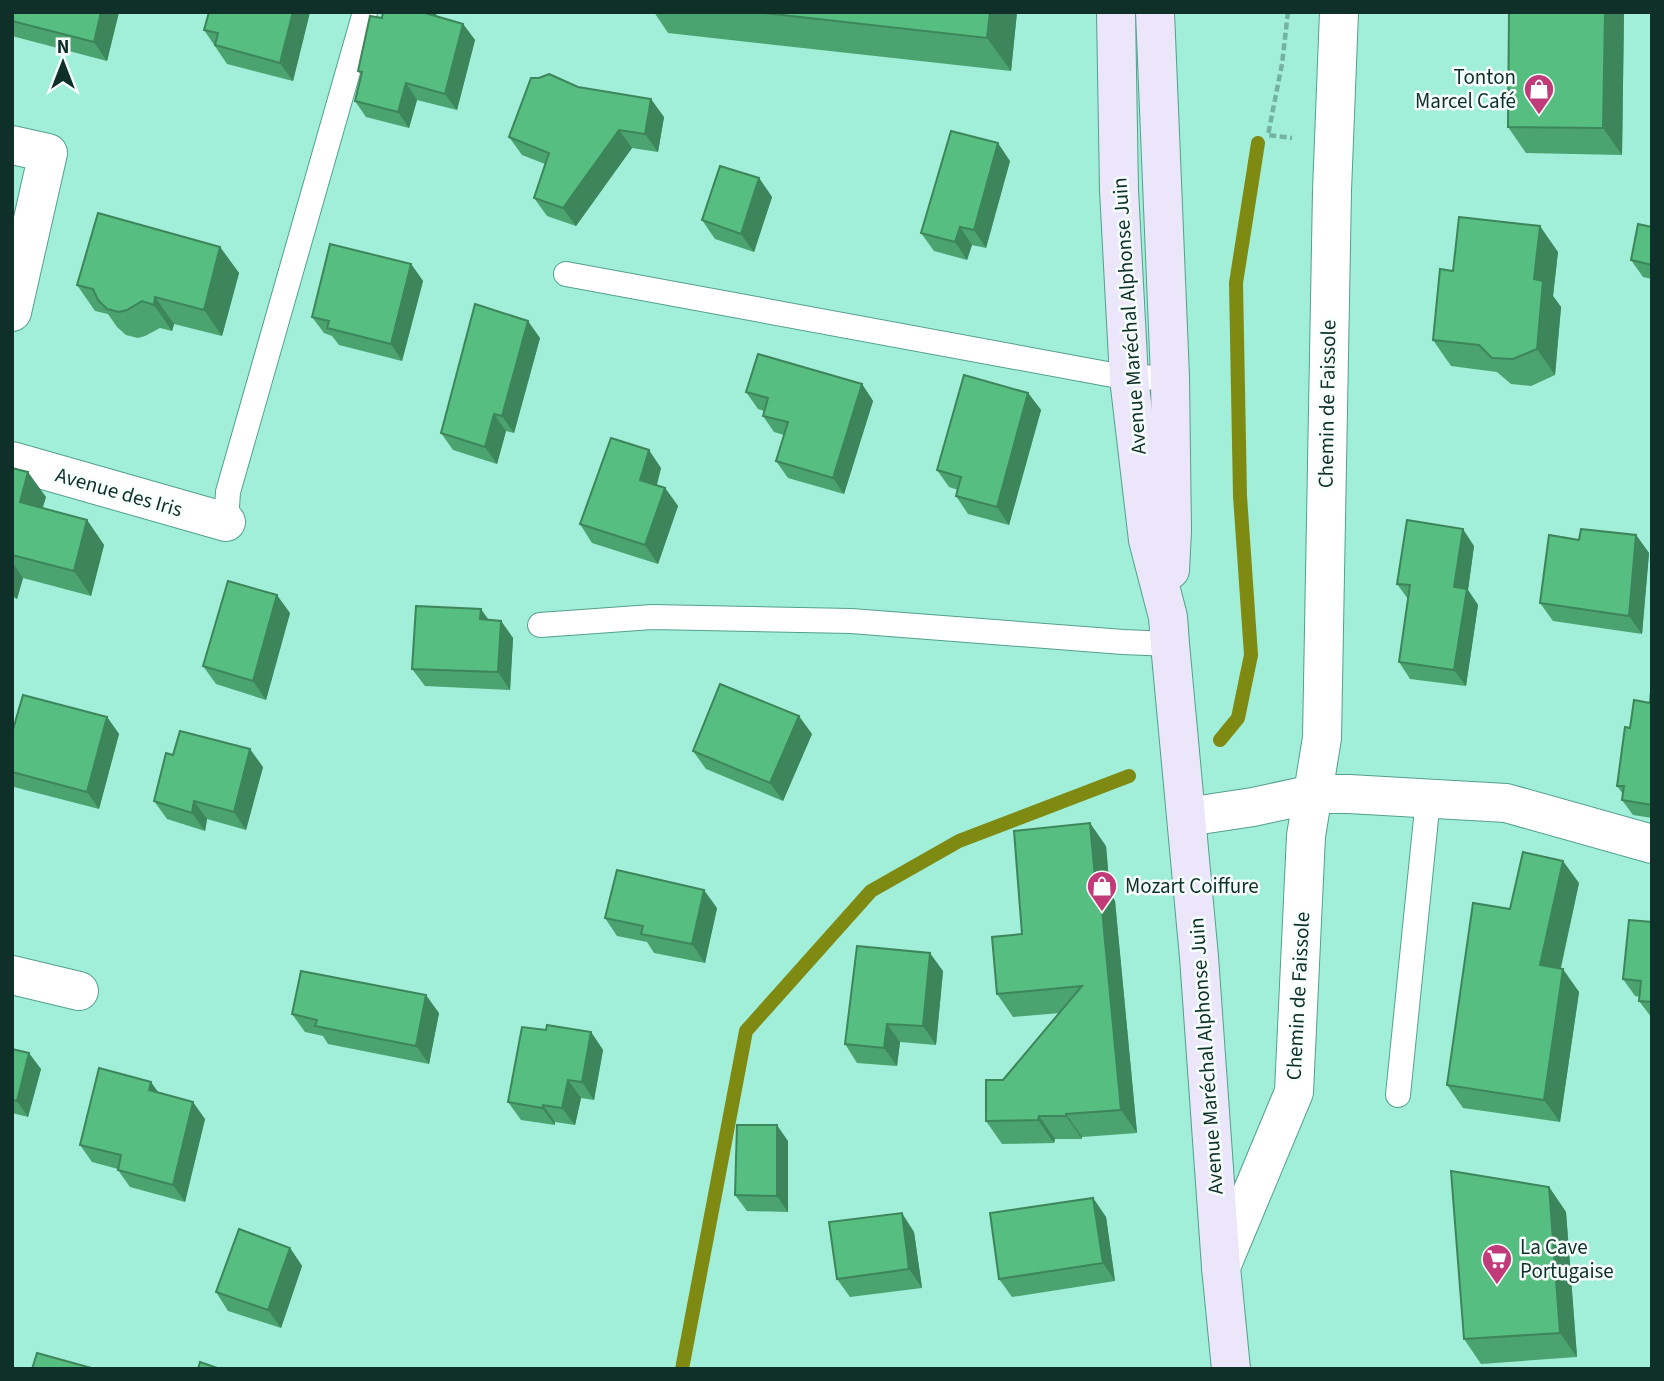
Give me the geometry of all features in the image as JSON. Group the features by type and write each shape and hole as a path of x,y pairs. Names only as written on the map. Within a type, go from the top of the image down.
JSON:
{"main road":[{"name":"Avenue Maréchal Alphonse Juin","path":"1116,12 1119,190 1129,378 1147,540 1169,630"},
{"name":"Avenue Maréchal Alphonse Juin","path":"1155,12 1170,377 1172,531 1169,630 1187,817 1231,1369"}],"street":[{"name":"Chemin de Faissole","path":"1221,1267 1294,1092 1306,836 1322,738 1332,191 1339,12"},
{"path":"12,145 48,153 12,312"},
{"name":"Avenue des Iris","path":"12,461 226,522"},
{"path":"1187,817 1313,794 1506,803 1652,844"},
{"path":"12,975 79,991"}],"lane":[{"path":"226,522 228,492 365,12"},
{"path":"566,274 1129,378 1170,377"},
{"path":"540,625 652,617 851,621 1122,642 1169,630"},
{"path":"1398,1095 1428,799"}],"path":[{"path":"1283,138 1268,135 1282,64 1288,12"}],"building":[{"path":"12,12 101,12 94,42 12,21"},
{"path":"209,12 293,12 280,63 215,45 218,33 204,30"},
{"path":"383,12 422,12 463,24 445,94 406,83 398,112 355,101 362,72 358,71 370,16 382,18"},
{"path":"756,12 990,12 987,38"},
{"path":"1509,12 1605,12 1603,128 1508,127"},
{"path":"549,74 578,87 651,99 645,134 619,130 563,208 534,198 549,153 509,137 531,78"},
{"path":"951,131 998,143 974,230 960,227 955,242 921,233"},
{"path":"720,166 759,178 741,234 702,220"},
{"path":"98,213 220,247 204,310 155,297 154,305 142,301 119,312 107,309 98,300 93,289 77,285"},
{"path":"1459,217 1540,226 1534,279 1543,281 1537,349 1513,359 1492,358 1479,345 1433,340 1440,269 1453,271"},
{"path":"1638,224 1652,227 1652,265 1631,260"},
{"path":"330,244 411,264 391,344 327,328 329,321 312,317"},
{"path":"475,304 528,321 502,416 494,414 485,447 441,433"},
{"path":"758,354 862,384 833,478 776,461 788,422 763,416 768,398 746,392"},
{"path":"964,375 1028,393 997,507 956,496 961,477 937,470"},
{"path":"611,438 649,450 640,480 665,488 645,545 580,524"},
{"path":"12,468 28,472 20,502 87,520 74,571 12,555"},
{"path":"1407,520 1463,529 1454,587 1467,589 1454,670 1399,662 1410,585 1397,584"},
{"path":"1581,529 1636,535 1629,616 1540,603 1549,535 1579,540"},
{"path":"228,581 277,595 253,681 203,666"},
{"path":"416,606 481,609 480,619 501,621 498,672 412,669"},
{"path":"1652,679 1652,805 1622,800 1624,786 1617,786 1625,727 1630,728 1634,700 1650,703"},
{"path":"720,684 799,716 770,783 693,751"},
{"path":"23,695 107,717 87,792 12,772 12,733"},
{"path":"180,731 250,749 234,812 194,801 192,813 154,801 166,753 173,755"},
{"path":"1090,823 1095,878 1099,878 1121,1110 1039,1116 1038,1120 986,1121 986,1080 1003,1080 1082,986 997,994 992,937 1022,934 1014,831"},
{"path":"1523,852 1563,861 1540,965 1563,969 1544,1100 1447,1085 1473,903 1510,909"},
{"path":"617,870 704,890 692,944 641,934 643,926 605,918"},
{"path":"1629,920 1652,922 1652,1002 1639,1001 1641,981 1623,979"},
{"path":"857,946 930,953 923,1026 887,1024 884,1048 845,1044"},
{"path":"301,971 426,995 416,1046 315,1026 317,1020 292,1014"},
{"path":"547,1025 591,1032 582,1082 568,1080 562,1108 543,1105 542,1108 508,1102 522,1027 546,1030"},
{"path":"12,1049 29,1053 17,1101 12,1100"},
{"path":"99,1068 151,1082 149,1090 193,1102 173,1185 118,1170 121,1155 80,1145"},
{"path":"737,1125 777,1125 777,1196 735,1195"},
{"path":"1451,1171 1549,1187 1560,1333 1464,1339"},
{"path":"1093,1198 1103,1263 999,1279 990,1213"},
{"path":"902,1213 909,1269 837,1279 829,1222"},
{"path":"239,1229 290,1248 268,1310 216,1292"},
{"path":"37,1353 95,1369 32,1369"},
{"path":"200,1362 220,1369 198,1369"}],"waterway":[{"path":"1220,740 1238,718 1251,655 1240,496 1236,283 1258,143"},
{"path":"682,1369 746,1031 871,891 959,841 1129,776"}],"place":[{"name":"Tonton Marcel Café","path":"1539,116"},
{"name":"Mozart Coiffure","path":"1102,913"},
{"name":"La Cave Portugaise","path":"1497,1286"}]}
